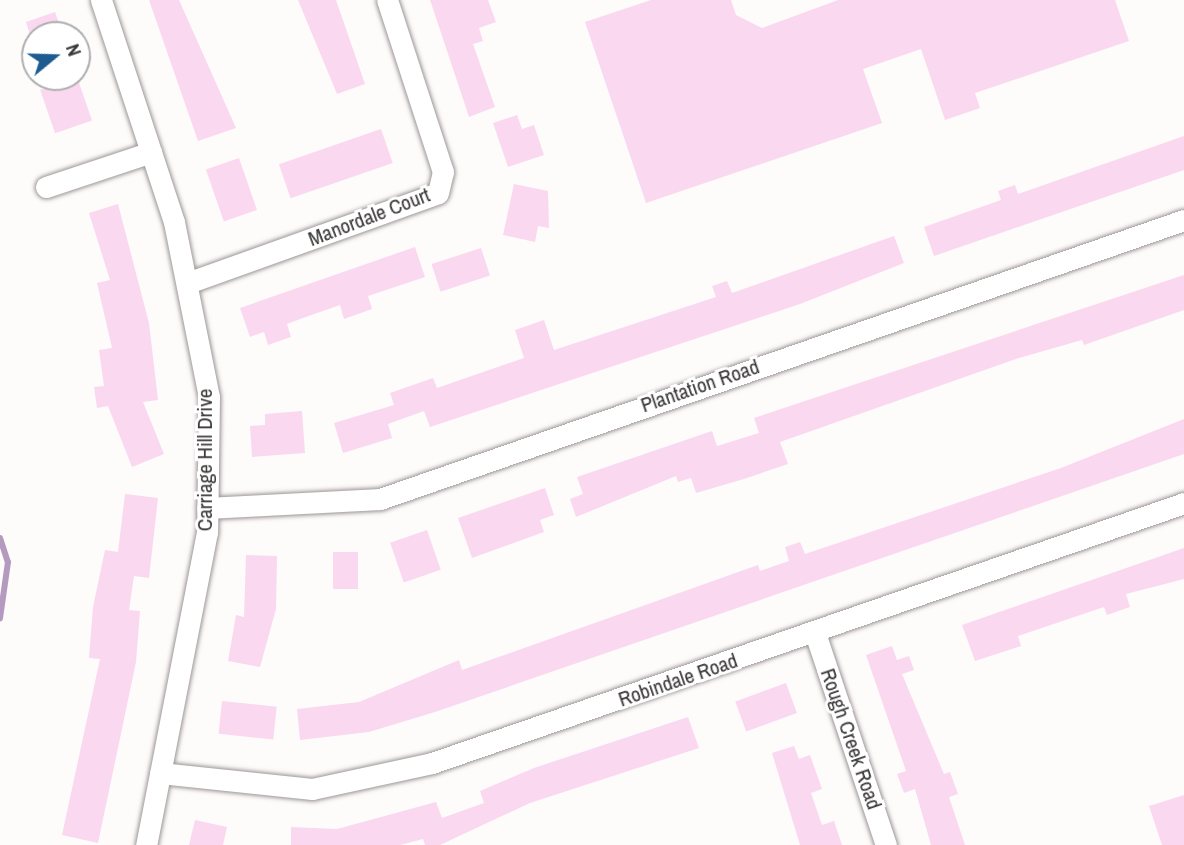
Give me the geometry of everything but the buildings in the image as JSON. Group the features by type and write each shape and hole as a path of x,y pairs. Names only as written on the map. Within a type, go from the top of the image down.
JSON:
{"street":[{"name":"Carriage Hill Drive","path":"101,0 190,282 209,397 207,508 146,845"},
{"name":"Manordale Court","path":"190,282 438,192 443,172 387,0"},
{"path":"46,187 151,152"},
{"name":"Plantation Road","path":"207,508 380,499 1184,220"},
{"name":"Robindale Road","path":"160,773 268,789 368,780 815,633 1184,503"},
{"name":"Rough Creek Road","path":"815,633 886,845"}],"waterway":[{"path":"0,538 8,562 0,618"}]}
